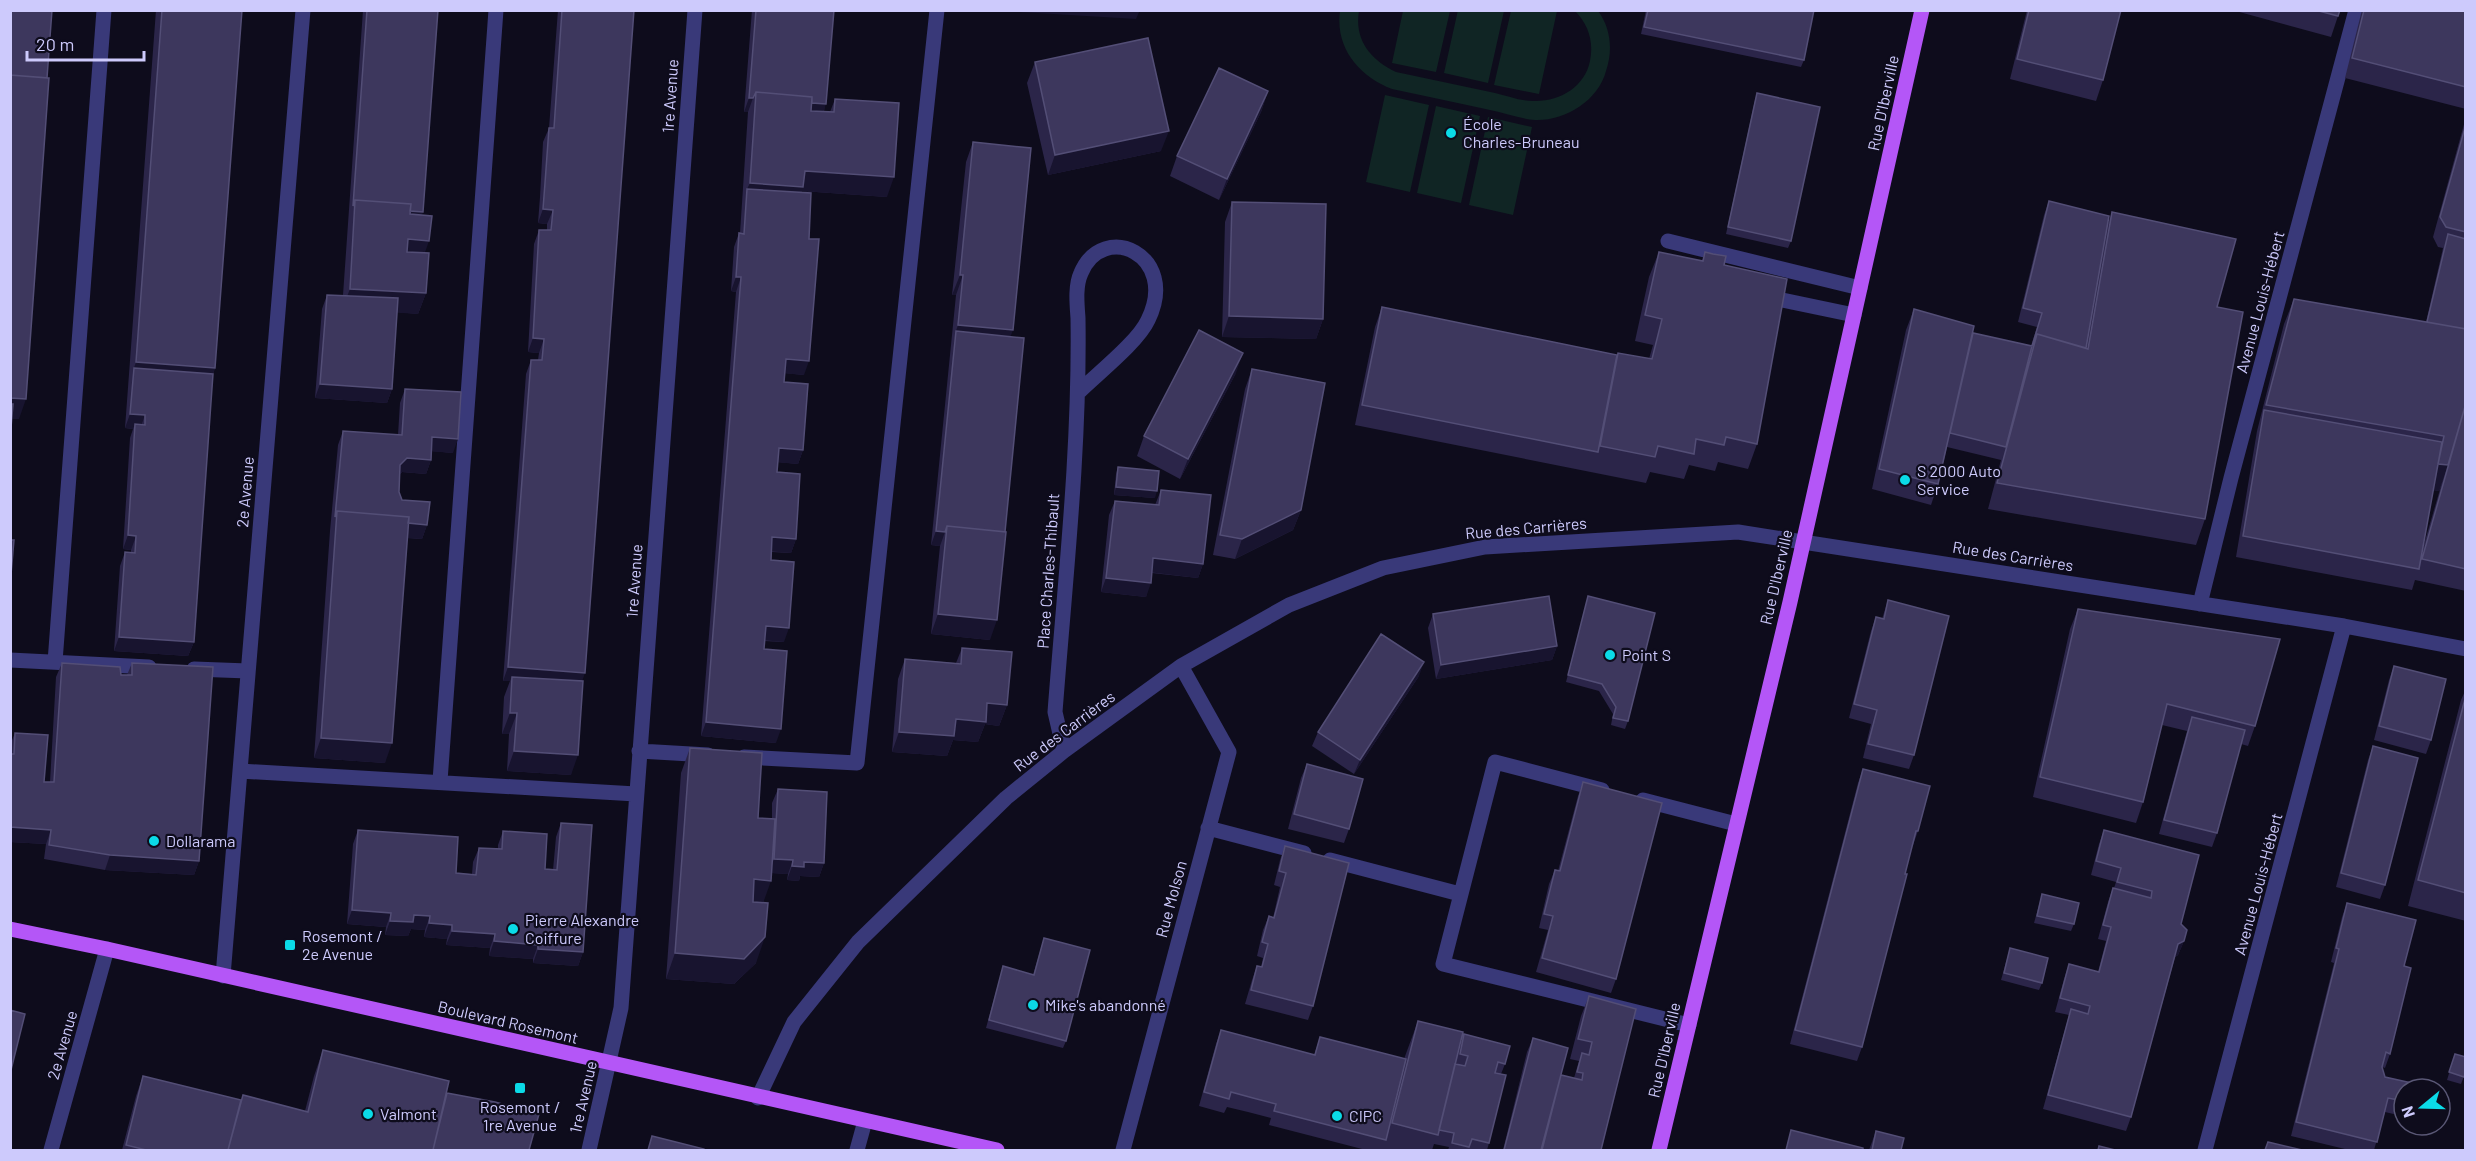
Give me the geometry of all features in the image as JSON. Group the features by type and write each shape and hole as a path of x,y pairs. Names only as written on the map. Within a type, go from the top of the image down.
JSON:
{"main road":[{"name":"Rue D'Iberville","path":"1659,1150 1803,541 1922,10"},
{"name":"Boulevard Rosemont","path":"10,929 997,1150"}],"street":[{"path":"55,662 104,10"},
{"name":"2e Avenue","path":"224,976 303,10"},
{"path":"440,781 496,10"},
{"name":"1re Avenue","path":"589,1150 621,1008 695,10"},
{"path":"639,751 856,763 937,10"},
{"name":"Avenue Louis-Hébert","path":"2200,604 2230,478 2356,10"},
{"path":"1668,241 1860,288"},
{"name":"Place Charles-Thibault","path":"1064,751 1055,712 1079,392 1077,295 1080,274 1092,255 1114,246 1141,255 1154,272 1157,296 1148,322 1131,342 1079,392"},
{"path":"1750,294 1854,315"},
{"name":"Rue des Carrières","path":"758,1098 794,1022 858,942 1006,798 1064,751 1181,666 1289,605 1383,568 1485,547 1738,532 2344,626 2466,649"},
{"name":"Avenue Louis-Hébert","path":"2205,1150 2344,626"},
{"path":"10,660 248,672"},
{"name":"Rue Molson","path":"1123,1150 1229,752 1181,666"},
{"path":"1689,1025 1443,964 1495,762 1736,824"},
{"path":"240,771 636,794"},
{"path":"1209,828 1460,894"},
{"name":"2e Avenue","path":"51,1150 107,949"},
{"path":"857,1150 865,1121"}],"green space":[{"path":"1458,10 1504,11 1488,83 1444,73"},
{"path":"1340,11 1359,11 1359,31 1366,48 1379,61 1396,72 1521,100 1545,100 1563,95 1583,78 1590,61 1590,40 1587,27 1575,11 1598,11 1606,25 1610,40 1608,63 1602,82 1588,100 1579,107 1558,117 1535,120 1524,118 1392,89 1369,77 1346,49 1341,37"},
{"path":"1403,11 1450,11 1436,72 1392,63"},
{"path":"1511,11 1557,11 1539,94 1494,85"},
{"path":"1385,95 1429,105 1410,192 1366,182"},
{"path":"1436,106 1480,116 1461,203 1417,193"},
{"path":"1488,117 1532,127 1513,215 1469,205"}],"building":[{"path":"10,10 52,10 47,78 10,75"},
{"path":"162,10 242,10 215,368 136,362"},
{"path":"367,10 438,10 423,212 410,211 411,204 355,200 353,206"},
{"path":"562,10 634,10 585,673 508,667 531,360 542,360 544,339 533,338 539,230 551,230 553,210 543,209 549,128 554,128"},
{"path":"756,10 834,10 826,104 812,103 812,97 756,92 753,98 749,98"},
{"path":"1648,10 1814,10 1804,60 1644,27"},
{"path":"2029,10 2121,10 2103,80 2017,59"},
{"path":"2315,10 2340,10 2338,16"},
{"path":"2364,10 2466,10 2466,87 2352,58"},
{"path":"1148,38 1169,131 1055,155 1035,62"},
{"path":"1219,68 1268,91 1227,179 1177,156"},
{"path":"10,75 49,78 26,399 10,398"},
{"path":"756,92 812,97 811,111 834,112 835,99 899,103 894,177 805,171 803,187 750,183"},
{"path":"1757,93 1820,107 1791,241 1728,227"},
{"path":"2466,124 2466,232 2446,227 2440,217"},
{"path":"973,142 1031,148 1013,330 958,325 963,275 960,275"},
{"path":"747,189 811,193 809,239 819,239 809,361 786,359 784,382 808,384 803,450 779,448 777,472 800,474 796,539 772,537 771,560 794,562 789,628 766,626 764,649 787,651 781,729 706,722 741,277 736,277 739,233 744,234"},
{"path":"355,200 411,204 410,214 432,216 429,241 408,239 407,252 429,253 426,293 350,289"},
{"path":"2049,201 2109,216 2086,348 2037,334 2032,346 2042,313 2023,308"},
{"path":"1232,202 1326,204 1323,319 1229,316"},
{"path":"2112,212 2236,239 2217,307 2243,312 2205,519 1997,483 2037,334 2088,349"},
{"path":"2448,234 2466,239 2466,329 2427,322"},
{"path":"1659,252 1703,261 1705,252 1726,256 1724,265 1787,279 1757,444 1726,437 1724,445 1696,439 1694,454 1658,446 1655,457 1600,446 1618,353 1652,359 1662,319 1645,315"},
{"path":"327,295 398,298 392,389 320,384"},
{"path":"2294,299 2466,329 2466,403 2448,465 2438,464 2444,436 2266,405"},
{"path":"1382,307 1617,355 1598,452 1362,405"},
{"path":"1914,309 1974,326 1938,484 1879,469"},
{"path":"1199,330 1243,353 1188,459 1144,436"},
{"path":"956,331 1024,338 1005,532 947,526 945,532 936,531"},
{"path":"1973,333 2032,346 2006,447 1950,433"},
{"path":"134,368 213,374 194,642 119,637 125,552 135,553 136,536 128,535 135,424 145,425 145,415 130,414"},
{"path":"1252,369 1325,383 1301,510 1242,539 1220,535"},
{"path":"405,389 461,392 458,439 432,437 431,460 407,458 400,465 399,492 402,500 430,502 427,525 408,523 409,517 337,511 335,517 343,431 402,435"},
{"path":"2466,403 2466,569 2422,559"},
{"path":"10,404 13,404 10,440"},
{"path":"2264,410 2442,442 2419,569 2243,536"},
{"path":"1118,467 1159,471 1157,491 1116,487"},
{"path":"1161,490 1211,495 1203,564 1153,558 1151,583 1106,578 1115,501 1159,505"},
{"path":"337,511 409,517 392,743 321,738"},
{"path":"947,526 1006,532 997,620 938,614"},
{"path":"10,540 14,540 10,586"},
{"path":"1549,596 1557,646 1441,665 1433,614"},
{"path":"1588,596 1655,613 1628,721 1613,718 1616,707 1602,684 1568,675"},
{"path":"1888,600 1949,616 1914,755 1868,744 1877,710 1854,704 1876,617 1884,619"},
{"path":"2078,609 2280,639 2255,726 2167,704 2143,802 2040,777"},
{"path":"1381,634 1424,662 1360,760 1318,732"},
{"path":"962,648 1012,652 1007,705 987,703 986,722 956,719 954,736 899,732 905,659 961,664"},
{"path":"62,663 120,667 121,675 132,675 132,663 213,667 199,861 110,855 49,845 51,830 10,827 10,754 14,754 15,733 48,735 44,782 54,782"},
{"path":"2394,666 2446,679 2431,740 2379,726"},
{"path":"512,677 583,681 578,755 514,751 517,713 510,713"},
{"path":"2466,695 2466,893 2418,880"},
{"path":"2192,717 2245,730 2217,833 2164,820"},
{"path":"2373,746 2418,758 2385,885 2341,873"},
{"path":"690,748 762,753 758,818 775,819 771,881 754,879 753,902 768,903 765,937 744,959 675,953"},
{"path":"1307,764 1363,779 1349,829 1294,814"},
{"path":"1863,769 1930,786 1918,831 1916,831 1862,1047 1795,1030"},
{"path":"1583,782 1662,803 1616,979 1542,958 1553,916 1544,914 1555,870 1560,871"},
{"path":"778,789 827,792 824,863 804,862 804,867 792,866 793,860 774,859"},
{"path":"561,823 592,825 583,952 538,949 538,945 494,941 495,934 452,931 452,925 429,923 430,916 414,915 413,922 390,921 391,913 352,910 358,830 458,837 456,873 476,875 479,848 502,849 503,831 547,834 545,869 557,870"},
{"path":"2104,830 2199,855 2181,924 2187,930 2184,941 2178,944 2131,1117 2048,1095 2071,1009 2088,1014 2090,1006 2060,998 2069,964 2099,972 2111,927 2103,925 2113,888 2151,898 2152,891 2117,882 2121,868 2096,861"},
{"path":"1285,846 1349,863 1313,1006 1251,990 1257,966 1262,967 1268,944 1262,942 1269,916 1274,918 1286,873 1279,871"},
{"path":"2042,894 2079,903 2074,924 2037,916"},
{"path":"2347,903 2416,920 2404,966 2411,968 2390,1054 2386,1052 2382,1067 2385,1077 2392,1079 2392,1099 2388,1098 2377,1142 2296,1122 2339,949 2336,948"},
{"name":"Mike's abandonné","path":"1044,938 1090,950 1066,1041 989,1020 1003,966 1034,975"},
{"path":"2010,948 2048,958 2042,983 2004,973"},
{"path":"1589,996 1636,1009 1601,1150 1542,1150 1561,1075 1582,1080 1583,1073 1577,1072 1582,1053 1589,1055 1592,1042 1578,1039"},
{"path":"10,1010 25,1014 10,1074"},
{"path":"1418,1021 1463,1032 1438,1135 1392,1123"},
{"path":"1221,1030 1315,1055 1320,1037 1406,1059 1386,1140 1274,1111 1276,1104 1231,1092 1229,1099 1204,1092"},
{"path":"1464,1034 1510,1046 1505,1064 1498,1062 1495,1073 1506,1075 1489,1143 1472,1139 1469,1147 1452,1143 1454,1133 1439,1130 1455,1064 1465,1066 1468,1056 1460,1054"},
{"path":"1533,1038 1568,1048 1541,1150 1504,1150"},
{"path":"323,1050 449,1081 433,1150 228,1150 243,1095 308,1112"},
{"path":"2455,1054 2466,1057 2464,1077 2449,1072"},
{"path":"143,1076 241,1100 228,1150 146,1150 126,1145"},
{"path":"447,1093 495,1102 539,1114 529,1150 433,1150"},
{"path":"1791,1130 1863,1148 1863,1150 1786,1150"},
{"path":"1876,1131 1904,1138 1901,1150 1872,1150"},
{"path":"652,1136 704,1149 704,1150 648,1150"},
{"path":"2268,1142 2302,1150 2265,1150"},
{"path":"2099,1146 2115,1150 2098,1150"}],"place":[{"name":"École Charles-Bruneau","path":"1451,133"},
{"name":"S 2000 Auto Service","path":"1905,480"},
{"name":"Point S","path":"1610,655"},
{"name":"Dollarama","path":"154,841"},
{"name":"Pierre Alexandre Coiffure","path":"513,929"},
{"name":"Rosemont / 2e Avenue","path":"290,945"},
{"name":"Mike's abandonné","path":"1033,1005"},
{"name":"Rosemont / 1re Avenue","path":"520,1088"},
{"name":"Valmont","path":"368,1114"},
{"name":"CIPC","path":"1337,1116"}]}
